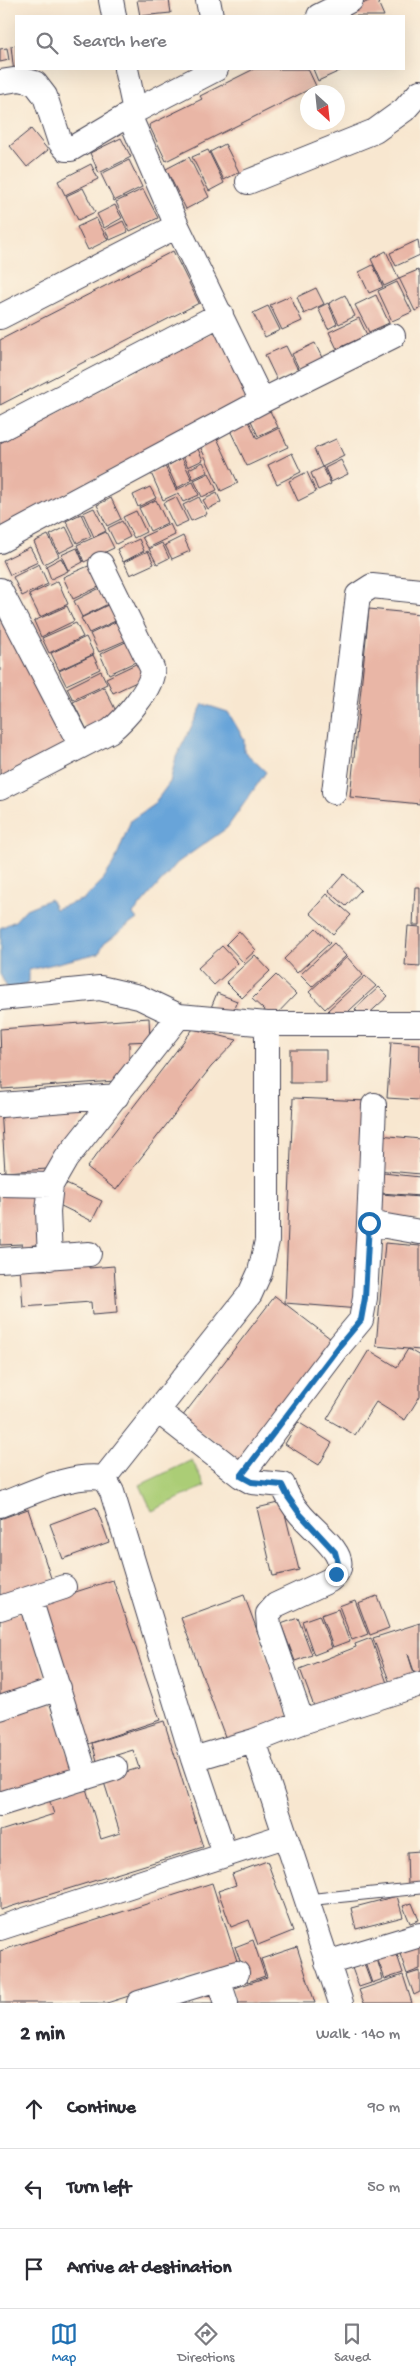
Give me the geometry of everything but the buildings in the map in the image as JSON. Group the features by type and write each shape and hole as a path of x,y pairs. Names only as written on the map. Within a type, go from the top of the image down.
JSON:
{"street":[{"path":"111,0 114,15"},
{"path":"208,0 211,15"},
{"path":"309,0 312,15"},
{"path":"320,15 351,0"},
{"path":"126,70 132,113 177,226 262,401"},
{"path":"0,82 20,79 35,84 45,96 60,142 66,149 75,147 132,113 214,70"},
{"path":"248,182 375,132 404,110 420,92"},
{"path":"0,317 177,226"},
{"path":"0,429 220,314"},
{"path":"0,541 262,401 393,336"},
{"path":"0,788 118,725 149,686 154,674 101,564"},
{"path":"334,792 358,595 372,586 420,591"},
{"path":"0,590 81,746"},
{"path":"0,998 100,988 139,996 179,1016 267,1024 420,1024"},
{"path":"50,1258 48,1211 51,1185 66,1159 179,1016"},
{"path":"104,1478 250,1294 260,1272 267,1241 267,1024"},
{"path":"1,1105 117,1096"},
{"path":"241,1476 361,1320 365,1298 374,1105"},
{"path":"0,1184 51,1185"},
{"path":"369,1223 420,1232"},
{"path":"0,1260 89,1254"},
{"path":"158,1411 241,1476 252,1482 282,1485 300,1514 335,1552 339,1560 336,1574 330,1580 276,1605 268,1614 269,1627 302,1722"},
{"path":"0,1505 76,1478 91,1476 104,1478"},
{"path":"104,1478 112,1492 193,1759 225,1854"},
{"path":"0,1608 64,1587"},
{"path":"30,1599 86,1777"},
{"path":"193,1759 254,1741 302,1722 420,1684"},
{"path":"0,1708 59,1688"},
{"path":"254,1741 341,2003"},
{"path":"0,1804 116,1768"},
{"path":"0,1928 284,1836"},
{"path":"327,1963 420,1935"},
{"path":"138,2003 228,1976 226,2003"}],"lane":[{"path":"307,1900 420,1888"}],"green space":[{"path":"192,1460 205,1486 152,1511 140,1485"}],"water":[{"path":"203,704 228,712 244,739 244,751 266,772 227,828 177,863 133,914 137,919 104,943 99,953 29,970 29,982 9,992 0,974 0,928 15,921 26,909 50,899 55,909 84,899 102,881 114,863 131,820 153,805 170,782 176,757"}],"route":[{"path":"336,1574 339,1567 338,1556 300,1514 282,1485 252,1482 241,1476 361,1320 365,1298 369,1223"}]}
